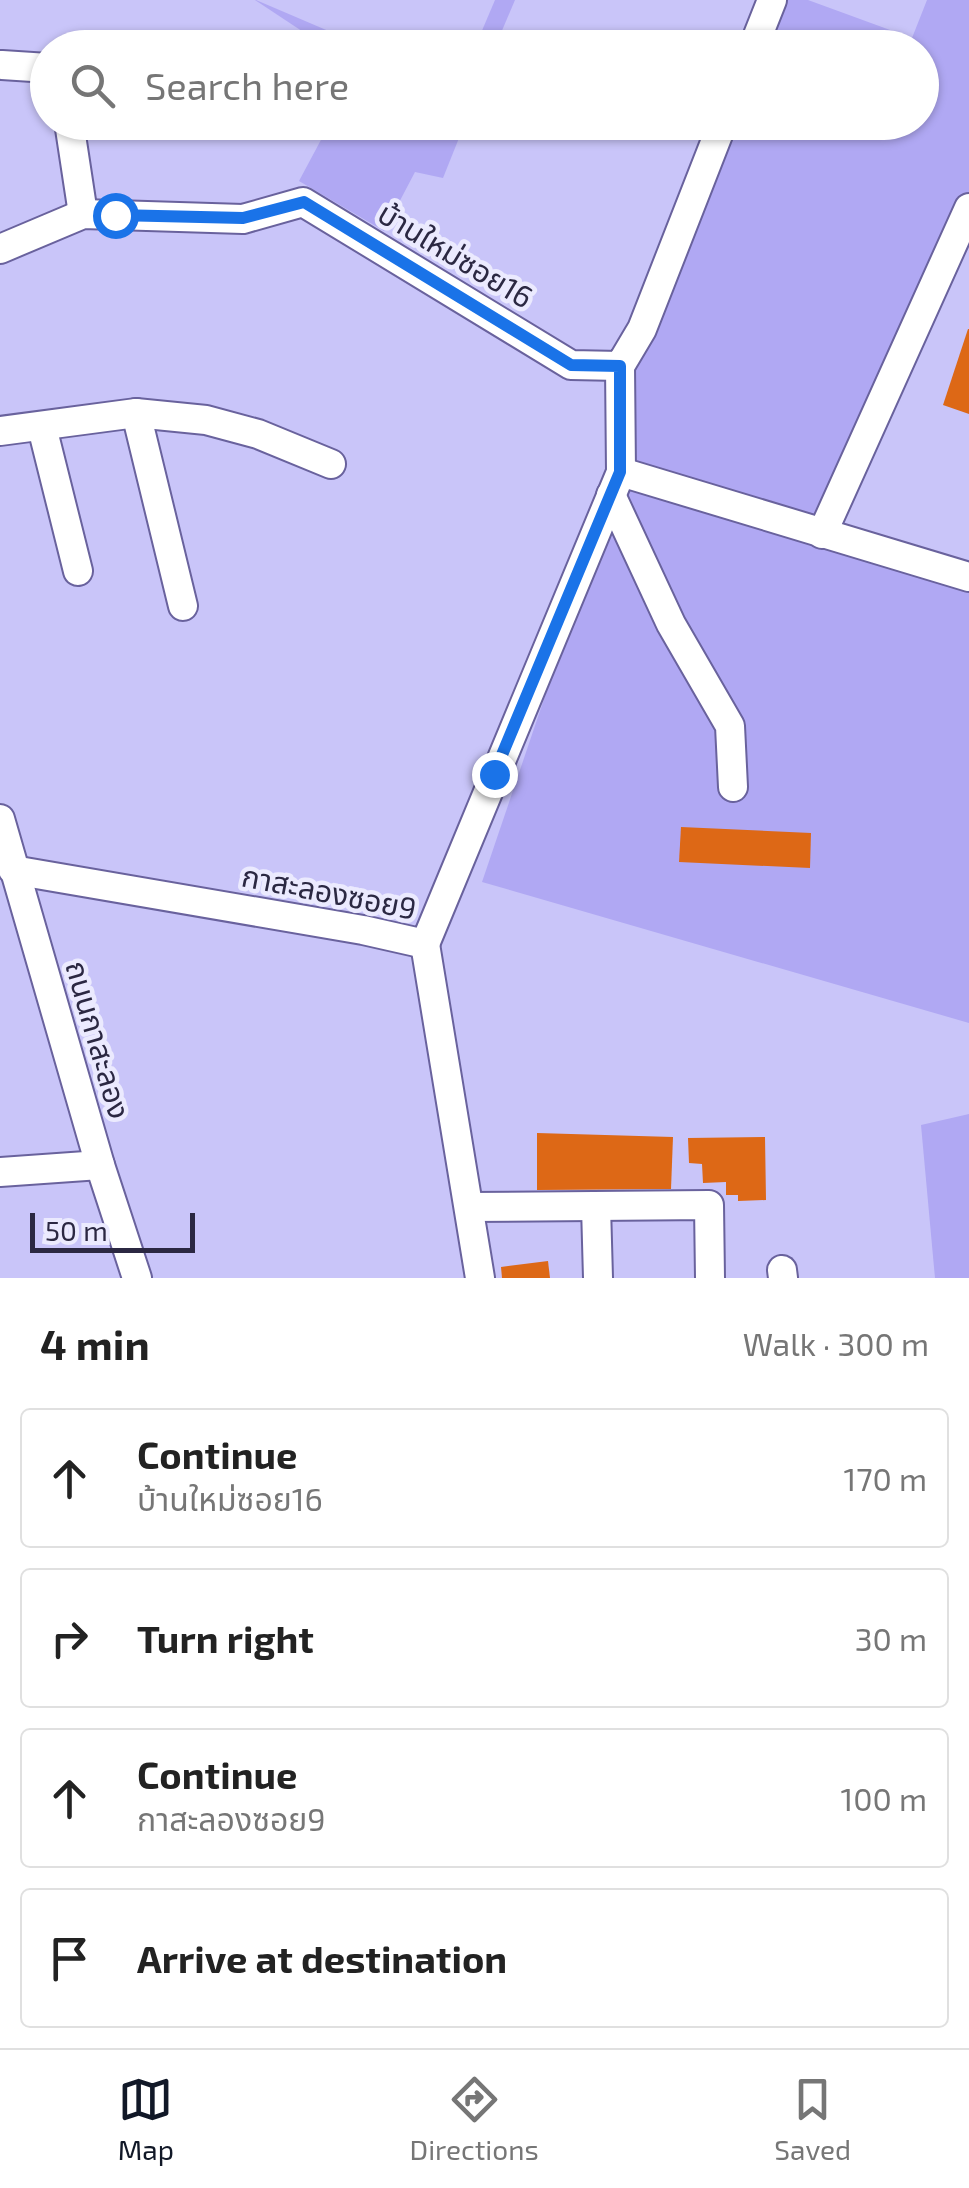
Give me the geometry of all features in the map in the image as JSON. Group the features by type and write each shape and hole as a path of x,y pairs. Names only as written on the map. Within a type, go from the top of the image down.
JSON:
{"street":[{"path":"760,30 772,0"},
{"path":"2,65 30,67"},
{"path":"73,140 83,214"},
{"path":"717,140 642,329 620,366 616,484 671,624 730,726 733,787"},
{"name":"บ้านใหม่ซอย16","path":"0,249 83,214 243,218 304,202 571,365 620,366"},
{"path":"822,534 969,208"},
{"path":"136,413 182,606"},
{"path":"0,431 136,413 206,420 258,434 331,464"},
{"path":"42,428 78,571"},
{"path":"616,484 822,534 969,577"},
{"name":"กาสะลองซอย9","path":"13,870 344,926 425,944 616,484"},
{"name":"ถนนกาสะลอง","path":"0,820 100,1166 137,1278"},
{"path":"425,944 480,1278"},
{"path":"0,1172 100,1166"},
{"path":"468,1207 709,1205 710,1278"},
{"path":"596,1206 598,1278"}],"shaded area":[{"path":"255,0 326,30 300,30"},
{"path":"495,0 515,0 502,30 482,30"},
{"path":"772,0 808,0 890,30 760,30"},
{"path":"927,0 969,0 969,213 823,531 969,575 969,1023 482,882 621,472 620,366 716,140 939,140 939,30 915,30"},
{"path":"321,140 458,140 443,178 415,172 384,231 299,181"},
{"path":"969,1114 969,1278 935,1278 921,1125"}],"building":[{"path":"969,329 969,414 943,405"},
{"path":"681,827 811,833 810,868 679,862"},
{"path":"537,1133 673,1137 671,1189 537,1190"},
{"path":"765,1137 766,1200 738,1201 738,1195 726,1195 726,1182 703,1183 702,1164 689,1163 688,1138"},
{"path":"548,1261 550,1278 502,1278 501,1267"}],"route":[{"path":"115,215 243,218 304,202 571,365 620,366 620,472 494,774"}]}
